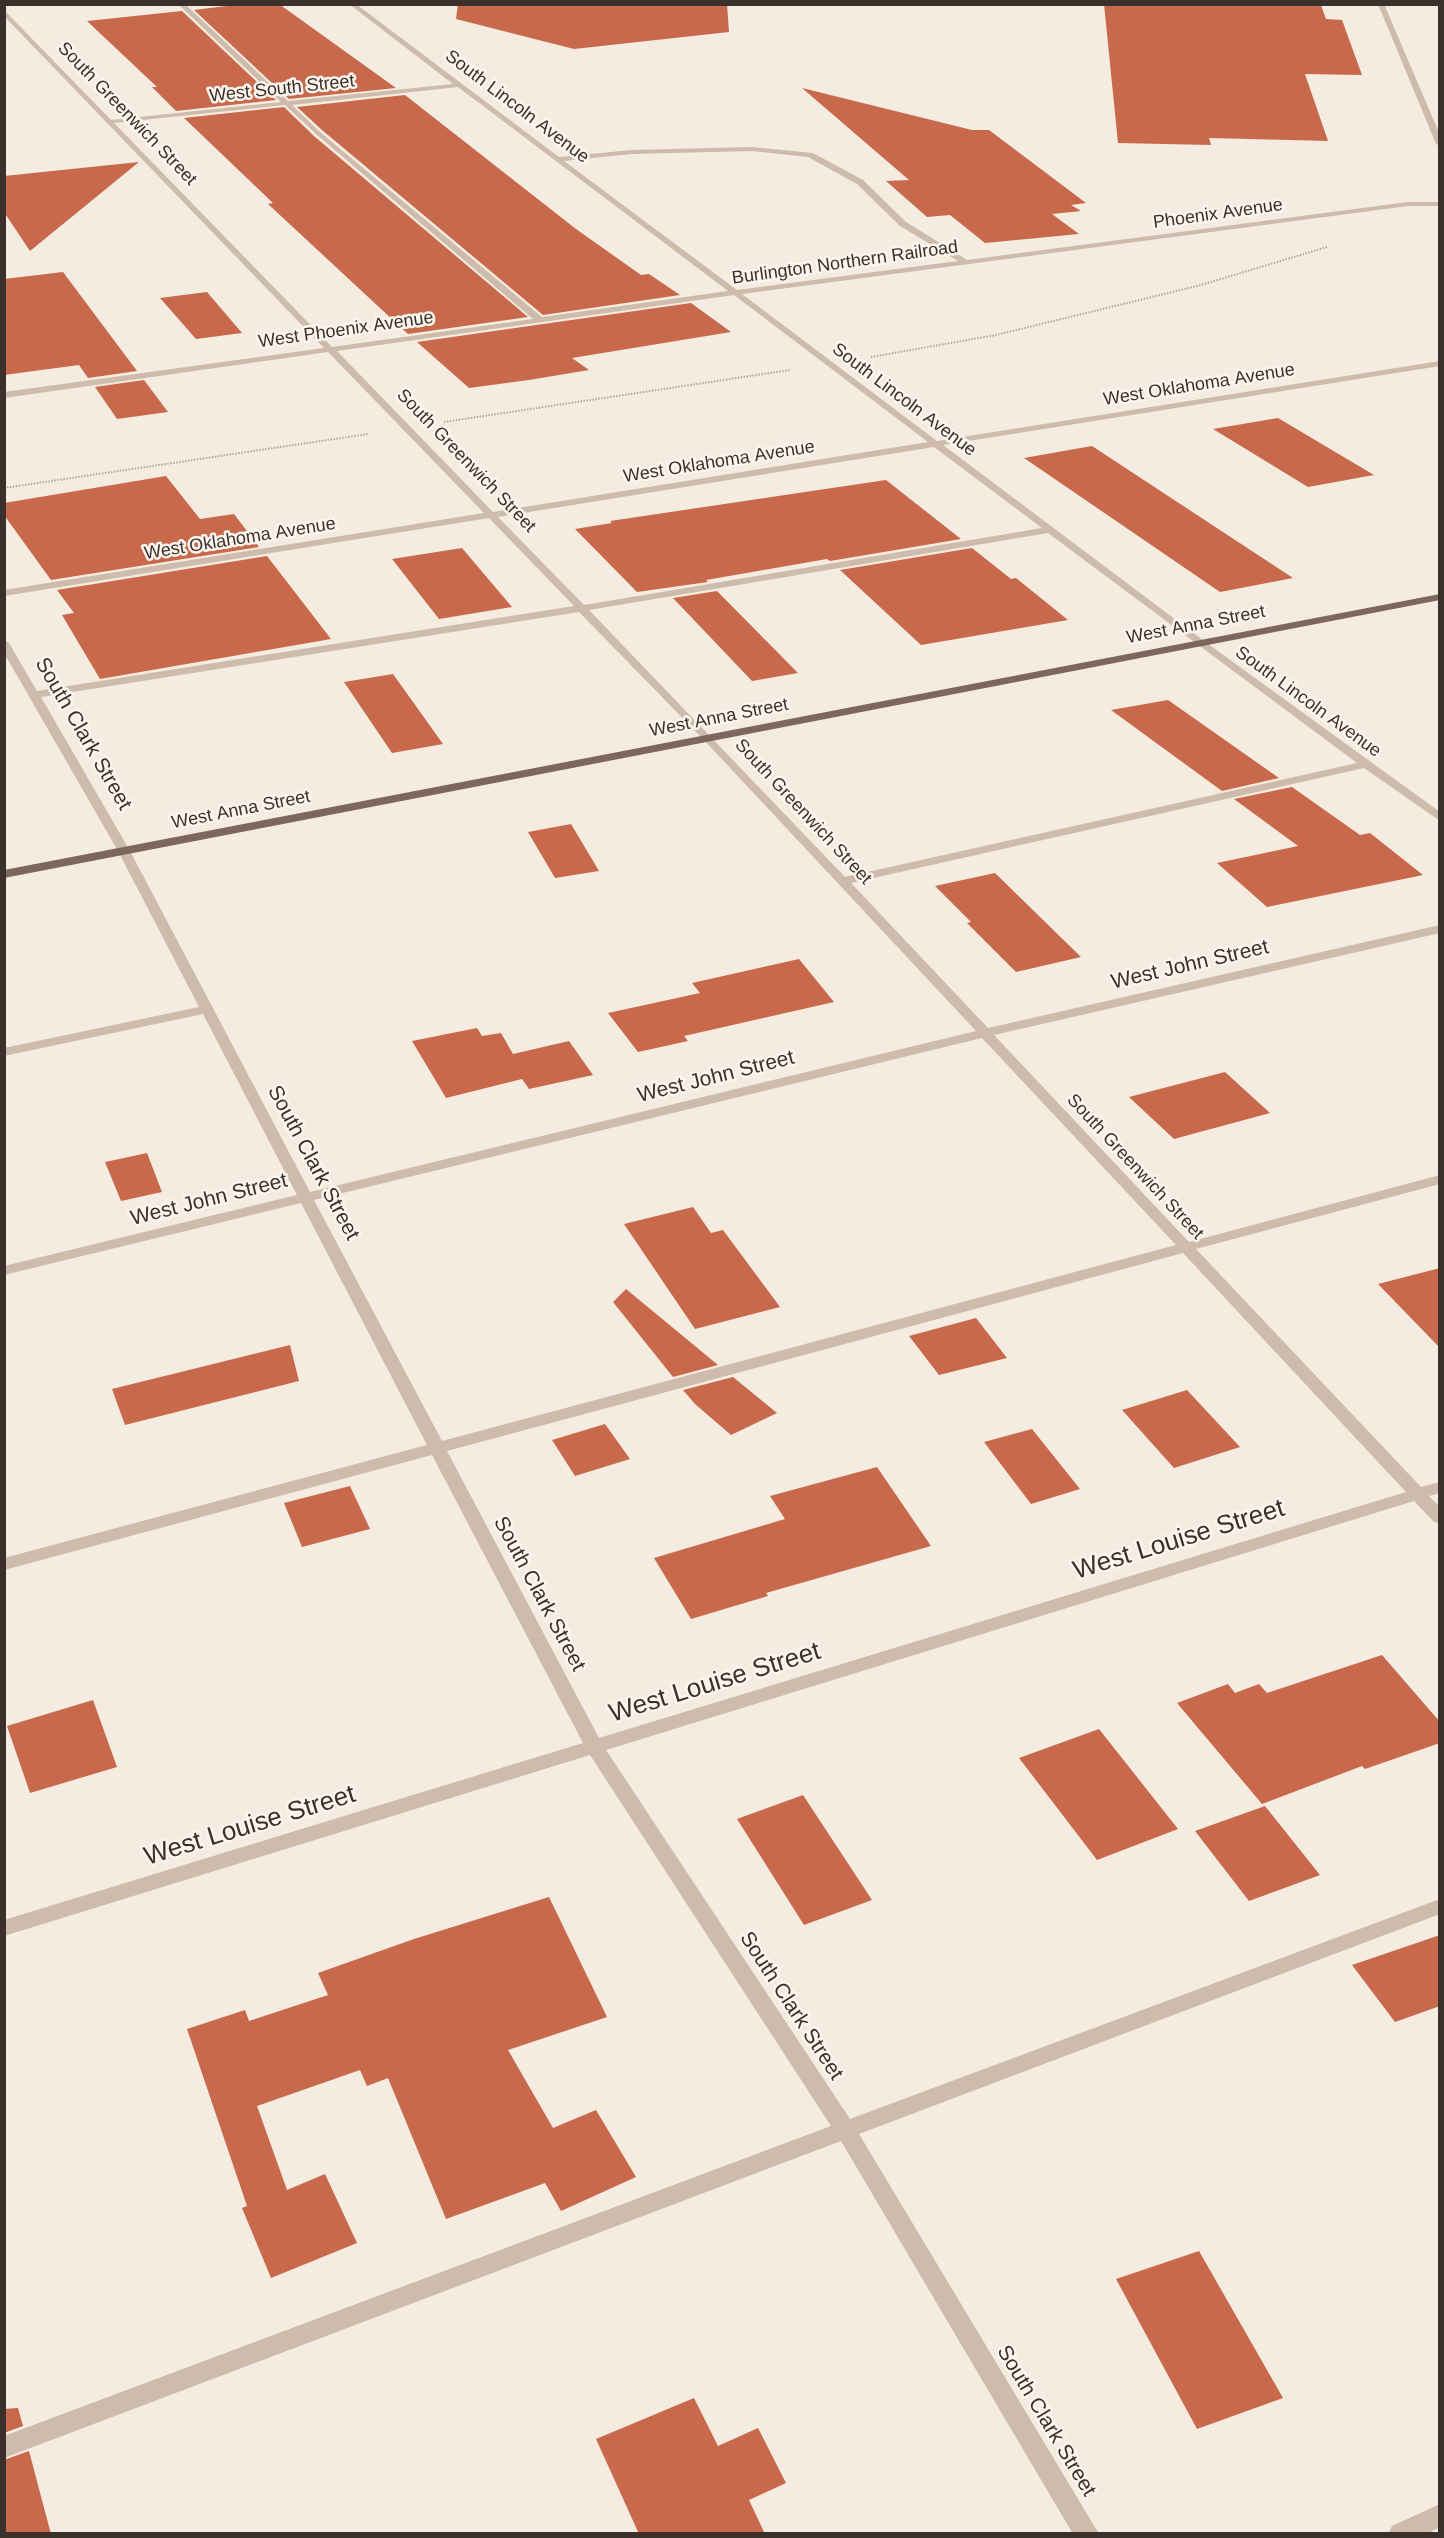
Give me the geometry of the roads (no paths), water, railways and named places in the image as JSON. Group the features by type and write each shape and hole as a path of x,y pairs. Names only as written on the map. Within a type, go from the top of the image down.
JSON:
{"main road":[{"name":"West Anna Street","path":"4,874 1440,597"}],"street":[{"path":"181,4 287,103 540,320"},
{"name":"South Lincoln Avenue","path":"352,4 1200,643 1440,818"},
{"path":"1381,4 1440,144"},
{"name":"South Greenwich Street","path":"4,12 108,122 584,608 708,738 1440,1518"},
{"name":"West South Street","path":"108,122 459,85"},
{"path":"559,159 632,152 752,149 810,155 860,182 903,224 966,262"},
{"name":"Phoenix Avenue","path":"1001,258 1408,204 1440,204"},
{"name":"Burlington Northern Railroad","path":"693,299 1001,258"},
{"name":"West Phoenix Avenue","path":"4,395 693,299"},
{"name":"West Oklahoma Avenue","path":"4,593 1440,363"},
{"path":"34,695 584,608 1049,530"},
{"name":"South Clark Street","path":"4,643 124,851 594,1747 845,2129 1087,2534"},
{"path":"843,881 1366,764"},
{"name":"West John Street","path":"4,1271 985,1033 1440,929"},
{"path":"4,1052 207,1009"},
{"path":"4,1564 1440,1179"},
{"name":"West Louise Street","path":"4,1928 1440,1487"},
{"path":"4,2447 1440,1906"},
{"path":"1400,2534 1440,2515"}]}
